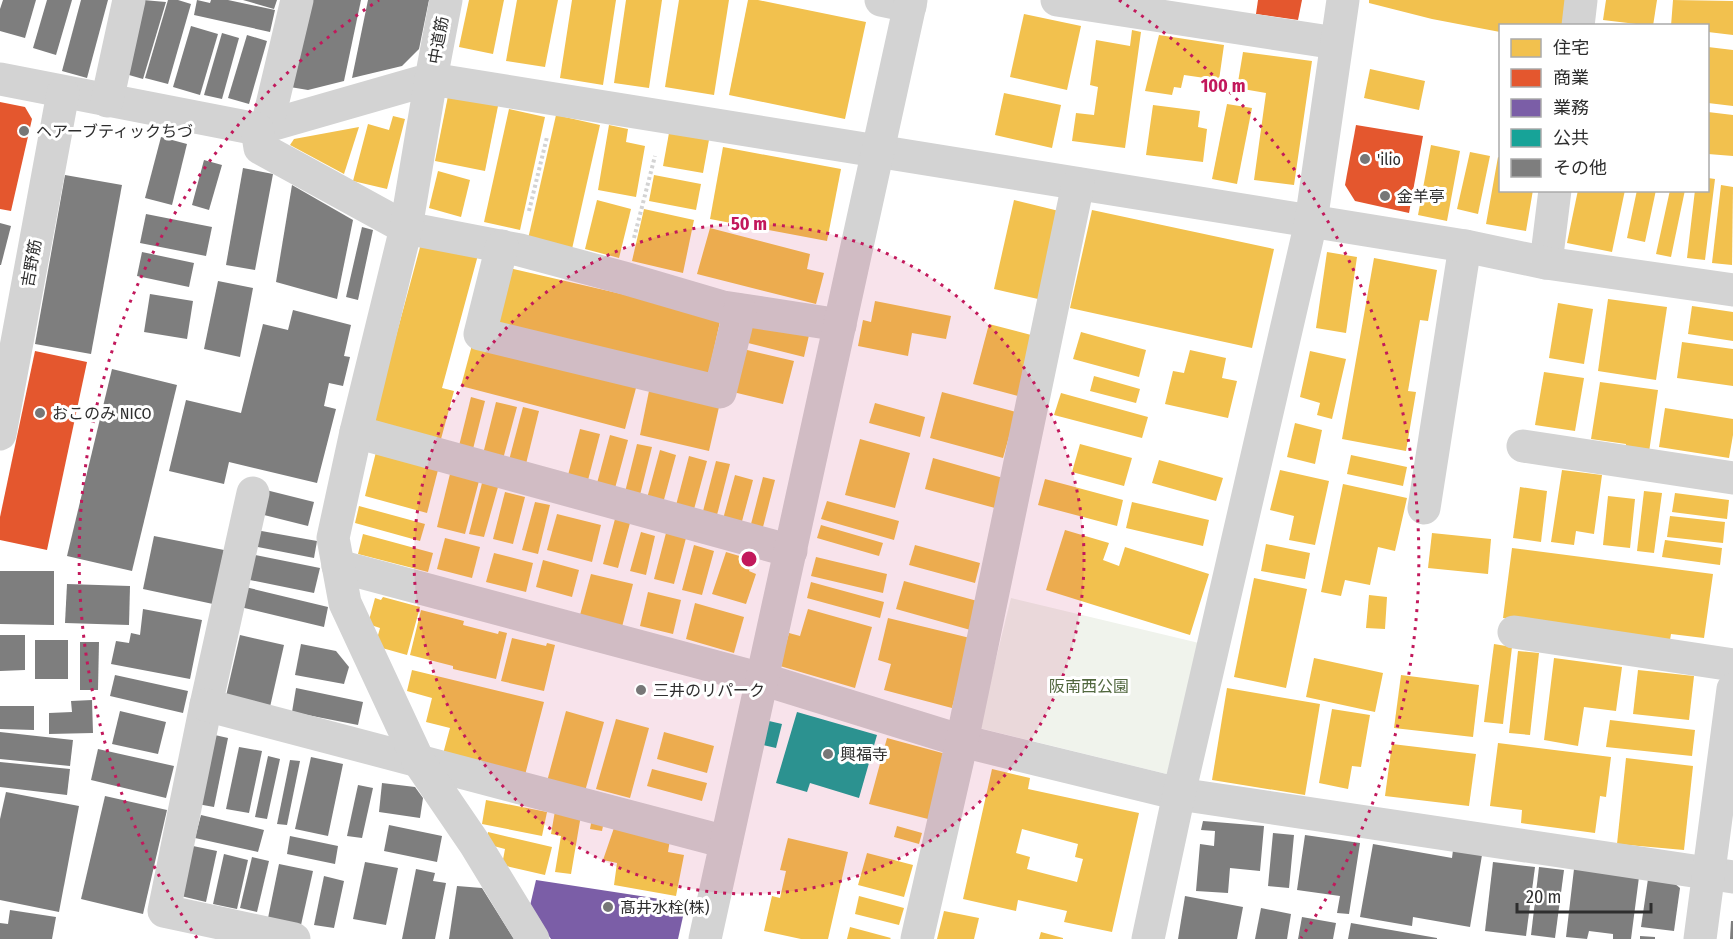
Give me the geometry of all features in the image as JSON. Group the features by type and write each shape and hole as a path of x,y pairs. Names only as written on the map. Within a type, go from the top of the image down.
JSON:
{"street":[{"path":"107,101 129,0"},
{"path":"297,0 262,128 260,148 406,228 511,248 624,278 723,308 840,325"},
{"name":"中道筋","path":"446,0 406,228 356,432 333,538 345,603 419,762 475,844 533,939"},
{"path":"1057,0 1336,44"},
{"path":"1148,939 1179,794 1311,222 1343,0"},
{"path":"1578,24 1581,0"},
{"path":"705,939 878,151 901,2"},
{"path":"0,79 63,93 262,128 431,79 1465,246 1546,263 1733,290"},
{"name":"吉野筋","path":"0,434 63,93"},
{"path":"916,939 962,741 1078,184"},
{"path":"1546,263 1555,192"},
{"path":"1424,507 1465,246"},
{"path":"511,248 480,334 720,392 740,310"},
{"path":"356,432 791,551"},
{"path":"1523,446 1733,478"},
{"path":"253,493 206,705 164,911 294,939"},
{"path":"338,566 762,679 962,741 1179,794 1721,876"},
{"path":"1514,632 1733,665"},
{"path":"1700,939 1721,876 1733,689"},
{"path":"206,705 726,842"}],"path":[{"path":"511,248 555,99"},
{"path":"624,278 665,117"}],"green space":[{"name":"阪南西公園","path":"1011,598 1199,643 1167,774 979,728"}],"building: 住宅":[{"path":"469,0 504,0 493,54 459,47"},
{"path":"517,0 558,0 545,67 506,61"},
{"path":"572,0 616,0 603,85 560,78"},
{"path":"626,0 662,0 649,88 614,83"},
{"path":"679,0 729,0 714,95 665,87"},
{"path":"748,0 758,0 866,22 845,119 729,95"},
{"path":"1369,0 1567,0 1562,24 1499,24 1499,32 1432,19 1369,3"},
{"path":"1606,0 1657,0 1653,24 1603,20"},
{"path":"1673,0 1733,1 1733,35 1709,32 1709,24 1671,24"},
{"path":"1024,14 1081,26 1067,90 1010,77"},
{"path":"1132,30 1141,32 1125,148 1072,141 1076,113 1094,115 1098,87 1090,85 1096,40 1130,46"},
{"path":"1159,35 1224,45 1219,80 1184,75 1181,88 1174,87 1172,95 1145,91"},
{"path":"1709,47 1733,50 1733,106 1709,103"},
{"path":"1243,52 1312,61 1294,185 1254,180 1266,93 1237,88"},
{"path":"1370,69 1425,81 1419,110 1364,98"},
{"path":"1004,93 1061,105 1052,148 995,135"},
{"path":"448,96 498,106 485,171 435,161"},
{"path":"1227,104 1252,108 1237,184 1212,179"},
{"path":"1153,105 1200,111 1198,127 1207,129 1203,162 1146,155"},
{"path":"509,109 545,117 520,230 484,222"},
{"path":"1709,112 1733,115 1733,156 1709,154"},
{"path":"556,115 600,125 572,249 528,239"},
{"path":"393,116 405,119 387,189 353,181 368,124 389,130"},
{"path":"609,125 628,129 626,142 645,146 636,197 598,190"},
{"path":"359,127 344,174 290,145 294,139"},
{"path":"669,133 709,140 703,173 663,166"},
{"path":"1431,145 1460,151 1447,221 1418,215"},
{"path":"723,147 841,169 827,241 710,219"},
{"path":"1470,152 1490,156 1478,214 1457,209"},
{"path":"1498,157 1499,192 1533,192 1526,231 1486,224"},
{"path":"438,171 470,180 461,217 429,208"},
{"path":"654,175 701,184 696,210 649,201"},
{"path":"1709,178 1715,179 1705,260 1687,258 1695,192 1709,192"},
{"path":"1721,185 1733,187 1732,265 1712,263"},
{"path":"1578,192 1625,192 1612,252 1567,243"},
{"path":"1637,192 1656,192 1645,242 1627,238"},
{"path":"1670,192 1685,192 1671,257 1656,254"},
{"path":"597,200 631,209 619,258 585,249"},
{"path":"1014,200 1059,211 1038,299 994,289"},
{"path":"644,209 694,220 683,273 632,261"},
{"path":"1092,210 1274,249 1252,348 1070,308"},
{"path":"710,228 810,254 807,269 824,273 816,304 697,274"},
{"path":"422,240 478,255 442,388 454,391 441,439 373,421"},
{"path":"1327,252 1357,257 1346,333 1316,328"},
{"path":"1374,258 1437,270 1428,321 1420,320 1408,391 1416,392 1406,451 1342,439"},
{"path":"505,267 721,317 707,380 491,329"},
{"path":"1608,299 1667,307 1656,380 1598,371"},
{"path":"875,301 951,316 946,339 912,333 908,356 858,346 863,320 871,322"},
{"path":"1558,303 1593,309 1584,364 1549,358"},
{"path":"1692,306 1733,312 1733,341 1688,334"},
{"path":"750,316 810,331 804,357 744,342"},
{"path":"989,324 1035,336 1018,396 973,384"},
{"path":"1081,332 1146,350 1139,377 1073,359"},
{"path":"1682,342 1733,349 1733,386 1677,378"},
{"path":"472,345 636,388 625,429 461,386"},
{"path":"743,349 794,361 783,404 733,392"},
{"path":"1190,350 1226,358 1222,378 1237,381 1228,418 1165,404 1173,371 1184,373"},
{"path":"1310,351 1346,359 1332,419 1317,415 1320,403 1300,397"},
{"path":"1544,372 1584,378 1575,431 1535,425"},
{"path":"1094,376 1140,389 1136,403 1090,391"},
{"path":"1600,382 1658,390 1648,459 1624,456 1626,444 1591,439"},
{"path":"649,391 719,407 709,451 640,435"},
{"path":"942,392 1016,412 1003,458 930,438"},
{"path":"1061,393 1148,417 1142,438 1054,415"},
{"path":"471,397 485,401 472,453 458,450"},
{"path":"496,402 517,407 503,459 483,454"},
{"path":"875,403 925,417 920,437 869,423"},
{"path":"523,407 539,411 525,468 508,464"},
{"path":"1665,408 1733,419 1729,458 1659,447"},
{"path":"1295,423 1322,430 1315,464 1287,457"},
{"path":"580,429 600,434 587,484 567,479"},
{"path":"610,435 628,440 614,492 596,487"},
{"path":"860,439 910,453 895,508 845,495"},
{"path":"637,444 652,447 639,499 624,496"},
{"path":"1080,444 1132,458 1124,486 1072,472"},
{"path":"660,450 676,455 662,507 646,502"},
{"path":"376,452 438,470 427,513 365,496"},
{"path":"1351,455 1407,467 1403,486 1347,474"},
{"path":"689,456 707,461 693,513 675,509"},
{"path":"933,458 1003,478 995,508 925,489"},
{"path":"1159,460 1223,478 1216,501 1152,483"},
{"path":"716,461 730,464 716,519 702,515"},
{"path":"1280,470 1329,481 1315,545 1289,540 1294,516 1270,510"},
{"path":"1562,470 1602,475 1594,534 1576,531 1574,545 1551,542"},
{"path":"450,474 479,481 465,534 437,527"},
{"path":"735,475 753,480 741,525 723,519"},
{"path":"763,477 775,480 762,531 750,528"},
{"path":"1045,479 1123,500 1117,526 1038,505"},
{"path":"482,483 498,487 484,537 469,534"},
{"path":"1343,484 1407,498 1395,551 1378,547 1370,585 1345,580 1341,596 1321,592"},
{"path":"1520,487 1547,491 1541,542 1513,538"},
{"path":"1644,491 1662,493 1654,553 1637,551"},
{"path":"505,492 525,497 513,544 493,539"},
{"path":"1675,493 1729,500 1727,519 1672,512"},
{"path":"1608,496 1635,499 1630,548 1603,545"},
{"path":"827,501 899,521 894,540 821,519"},
{"path":"535,502 550,505 538,554 522,550"},
{"path":"1132,502 1209,520 1203,546 1126,528"},
{"path":"359,506 425,524 420,541 355,523"},
{"path":"557,514 601,525 592,562 547,550"},
{"path":"1670,516 1725,522 1723,543 1667,537"},
{"path":"615,519 630,523 618,568 603,564"},
{"path":"821,525 883,543 879,556 817,538"},
{"path":"1065,530 1109,543 1103,560 1119,566 1125,547 1209,574 1190,635 1046,590"},
{"path":"641,532 655,536 646,575 630,571"},
{"path":"666,533 686,538 674,584 654,579"},
{"path":"1432,533 1491,539 1488,574 1428,568"},
{"path":"363,534 433,553 428,572 358,554"},
{"path":"445,538 480,547 472,578 437,569"},
{"path":"1665,540 1722,548 1720,565 1662,557"},
{"path":"1266,544 1310,553 1305,579 1261,571"},
{"path":"694,545 714,551 702,595 682,590"},
{"path":"915,545 980,563 975,583 909,565"},
{"path":"1512,548 1713,574 1704,638 1671,634 1670,640 1503,618"},
{"path":"726,552 753,560 749,571 756,574 746,604 712,594"},
{"path":"494,553 533,563 526,592 486,582"},
{"path":"816,557 887,574 883,593 811,576"},
{"path":"543,560 579,570 572,597 536,587"},
{"path":"591,574 633,584 622,627 580,615"},
{"path":"1254,578 1307,589 1286,688 1234,677"},
{"path":"904,581 981,602 974,631 896,609"},
{"path":"811,582 884,602 880,618 807,598"},
{"path":"648,592 681,600 673,634 640,626"},
{"path":"1369,595 1387,597 1385,629 1366,628"},
{"path":"383,597 420,607 407,655 375,646 380,628 368,624 375,598 381,600"},
{"path":"695,603 744,617 734,653 686,639"},
{"path":"808,609 872,627 855,688 780,666 789,633 800,636"},
{"path":"421,610 464,621 463,625 498,634 499,631 507,633 496,679 453,669 453,666 410,655"},
{"path":"888,618 970,638 952,708 884,690 891,664 878,660"},
{"path":"512,638 546,646 547,643 555,645 544,691 501,681"},
{"path":"1494,644 1512,647 1503,724 1484,722"},
{"path":"1518,651 1539,653 1530,735 1509,733"},
{"path":"1314,658 1383,673 1375,712 1306,697"},
{"path":"1554,658 1622,667 1616,711 1584,707 1578,746 1544,740"},
{"path":"412,670 544,702 525,775 443,754 450,728 426,722 432,698 407,691"},
{"path":"1638,670 1694,676 1689,720 1633,714"},
{"path":"1401,675 1479,685 1473,737 1394,728"},
{"path":"1227,688 1320,704 1305,795 1212,780"},
{"path":"1332,709 1370,715 1361,767 1352,766 1348,789 1319,783"},
{"path":"566,711 604,722 584,795 546,785"},
{"path":"616,719 649,728 630,798 596,789"},
{"path":"1610,720 1695,730 1692,756 1606,747"},
{"path":"664,732 714,746 707,773 657,759"},
{"path":"887,738 946,754 928,819 869,804"},
{"path":"1498,743 1611,757 1606,797 1600,796 1595,833 1521,823 1522,810 1490,806"},
{"path":"1392,744 1476,754 1469,806 1385,796"},
{"path":"1626,758 1693,766 1684,850 1617,844"},
{"path":"652,769 707,783 702,801 647,786"},
{"path":"992,769 1030,778 1028,789 1139,813 1112,932 1064,922 1067,911 1018,900 1016,911 963,899","holes":["1022,829 1078,844 1075,857 1083,859 1077,882 1027,869 1030,857 1016,853"]},
{"path":"486,800 547,812 542,836 482,824"},
{"path":"555,811 581,815 571,874 555,872 561,836 551,834"},
{"path":"593,813 605,816 602,831 590,829"},
{"path":"616,822 671,833 668,852 684,855 676,896 614,885 617,863 603,860"},
{"path":"897,826 922,833 919,844 894,837"},
{"path":"488,832 552,847 545,875 502,865 505,849 486,844"},
{"path":"788,838 848,852 828,939 801,939 764,931 772,896 780,898 786,871 780,870"},
{"path":"867,853 913,865 904,897 858,885"},
{"path":"859,896 904,908 899,925 855,914"},
{"path":"944,911 979,918 974,939 937,939"},
{"path":"850,927 891,938 847,939"},
{"path":"1041,932 1063,938 1063,939 1039,939"}],"building: 商業":[{"path":"1258,0 1302,0 1298,20 1256,14"},
{"path":"0,102 25,107 32,119 11,211 0,209"},
{"path":"1356,125 1423,136 1409,213 1355,201 1345,185"},
{"path":"35,351 87,362 47,550 0,540 0,517"}],"building: 業務":[{"name":"髙井水栓(株)","path":"536,880 686,903 678,939 551,939 529,910"}],"building: 公共":[{"path":"797,712 877,735 859,798 810,783 807,792 776,783"},
{"path":"769,721 782,724 776,748 763,745"}],"building: その他":[{"path":"3,0 36,0 25,38 0,31 0,9"},
{"path":"47,0 72,0 56,55 33,48"},
{"path":"81,0 108,0 87,78 62,71"},
{"path":"143,0 166,2 143,79 122,73"},
{"path":"168,0 191,4 168,84 145,78"},
{"path":"197,0 210,3 211,0 228,0 275,10 270,32 194,15"},
{"path":"243,0 277,0 274,9"},
{"path":"310,0 361,0 344,81 308,90 290,87"},
{"path":"368,0 429,0 419,49 402,66 352,78"},
{"path":"191,26 218,34 200,95 173,87"},
{"path":"222,33 239,38 222,99 204,95"},
{"path":"247,35 267,41 249,104 228,98"},
{"path":"161,137 187,144 172,205 145,198"},
{"path":"204,160 222,165 209,210 192,205"},
{"path":"243,168 273,174 255,270 226,265"},
{"path":"65,175 122,185 91,354 35,344"},
{"path":"292,185 353,220 337,299 276,282"},
{"path":"146,214 212,227 206,256 140,243"},
{"path":"0,223 11,226 1,265 0,265"},
{"path":"362,227 373,230 358,300 346,297"},
{"path":"142,252 194,263 189,287 137,276"},
{"path":"218,281 253,288 240,357 204,349"},
{"path":"150,294 193,301 187,339 144,332"},
{"path":"293,310 351,325 344,356 350,357 343,386 329,383 324,406 336,409 317,483 229,462 224,484 169,471 186,400 241,413 263,324 288,330"},
{"path":"112,369 177,385 132,571 67,556"},
{"path":"262,489 314,502 308,526 256,513"},
{"path":"256,530 317,541 314,558 253,546"},
{"path":"154,536 224,550 213,604 143,589"},
{"path":"250,554 320,568 314,593 245,579"},
{"path":"0,571 54,571 54,625 0,624"},
{"path":"67,584 130,586 129,625 65,623"},
{"path":"241,586 328,607 324,627 236,606"},
{"path":"143,609 202,620 190,679 111,664 116,641 129,643 131,633 140,635"},
{"path":"0,635 25,635 25,670 0,671"},
{"path":"240,635 284,645 270,707 226,696"},
{"path":"35,640 68,640 68,679 35,679"},
{"path":"80,642 99,642 98,690 80,690"},
{"path":"301,644 336,651 349,667 344,684 295,675"},
{"path":"115,675 188,691 183,713 110,696"},
{"path":"296,688 363,702 358,725 292,712"},
{"path":"92,700 93,733 49,734 49,713 72,712 71,701"},
{"path":"0,706 34,706 34,730 0,729"},
{"path":"120,711 166,722 158,754 112,744"},
{"path":"0,732 73,740 70,766 0,759"},
{"path":"206,733 228,738 214,807 192,803"},
{"path":"239,747 262,751 249,813 226,809"},
{"path":"98,749 174,766 166,798 91,780"},
{"path":"268,756 280,759 267,819 255,817"},
{"path":"311,757 343,764 328,836 295,829"},
{"path":"290,760 300,761 287,825 277,824"},
{"path":"0,762 70,769 67,795 0,787"},
{"path":"382,783 415,787 423,798 420,818 379,812"},
{"path":"358,785 373,788 362,838 347,836"},
{"path":"6,792 79,806 59,912 0,900 0,819"},
{"path":"105,796 167,810 143,914 81,899"},
{"path":"201,815 264,830 258,852 195,838"},
{"path":"1203,821 1264,826 1260,871 1230,868 1228,893 1196,891 1200,844 1214,846 1215,831 1201,830"},
{"path":"389,825 442,836 437,862 384,851"},
{"path":"1273,833 1294,835 1289,888 1268,886"},
{"path":"1305,835 1360,843 1349,914 1337,913 1340,896 1297,890"},
{"path":"290,836 338,846 335,864 287,854"},
{"path":"1373,844 1452,858 1453,850 1482,855 1470,927 1413,917 1412,926 1360,917"},
{"path":"193,846 217,851 206,902 181,896"},
{"path":"224,854 248,860 237,909 213,904"},
{"path":"252,857 269,861 257,912 240,908"},
{"path":"365,862 398,868 386,925 353,919"},
{"path":"1493,862 1535,867 1526,936 1485,931"},
{"path":"279,864 313,871 301,925 268,918"},
{"path":"1539,867 1564,870 1555,938 1531,935"},
{"path":"416,869 435,873 433,881 446,883 435,939 402,939"},
{"path":"1574,869 1639,877 1631,939 1613,939 1613,934 1589,931 1587,939 1566,937"},
{"path":"324,876 344,881 334,928 314,925"},
{"path":"1648,879 1674,883 1680,888 1674,931 1641,927"},
{"path":"457,886 482,888 514,939 449,939"},
{"path":"1185,896 1243,907 1237,939 1178,939"},
{"path":"1261,908 1291,914 1287,939 1255,939"},
{"path":"10,910 56,917 52,939 0,939 0,923 8,924"},
{"path":"1302,917 1336,923 1333,939 1298,939"},
{"path":"1731,921 1733,921 1733,939 1730,939"},
{"path":"1351,923 1437,938 1437,939 1348,939"},
{"path":"1640,936 1655,937 1655,939 1640,939"}],"place":[{"name":"ヘアーブティックちづ","path":"24,131"},
{"name":"'ilio","path":"1365,159"},
{"name":"金羊亭","path":"1385,196"},
{"name":"おこのみ NICO","path":"40,413"},
{"name":"三井のリパーク","path":"641,690"},
{"name":"興福寺","path":"828,754"},
{"name":"髙井水栓(株)","path":"608,907"}]}
